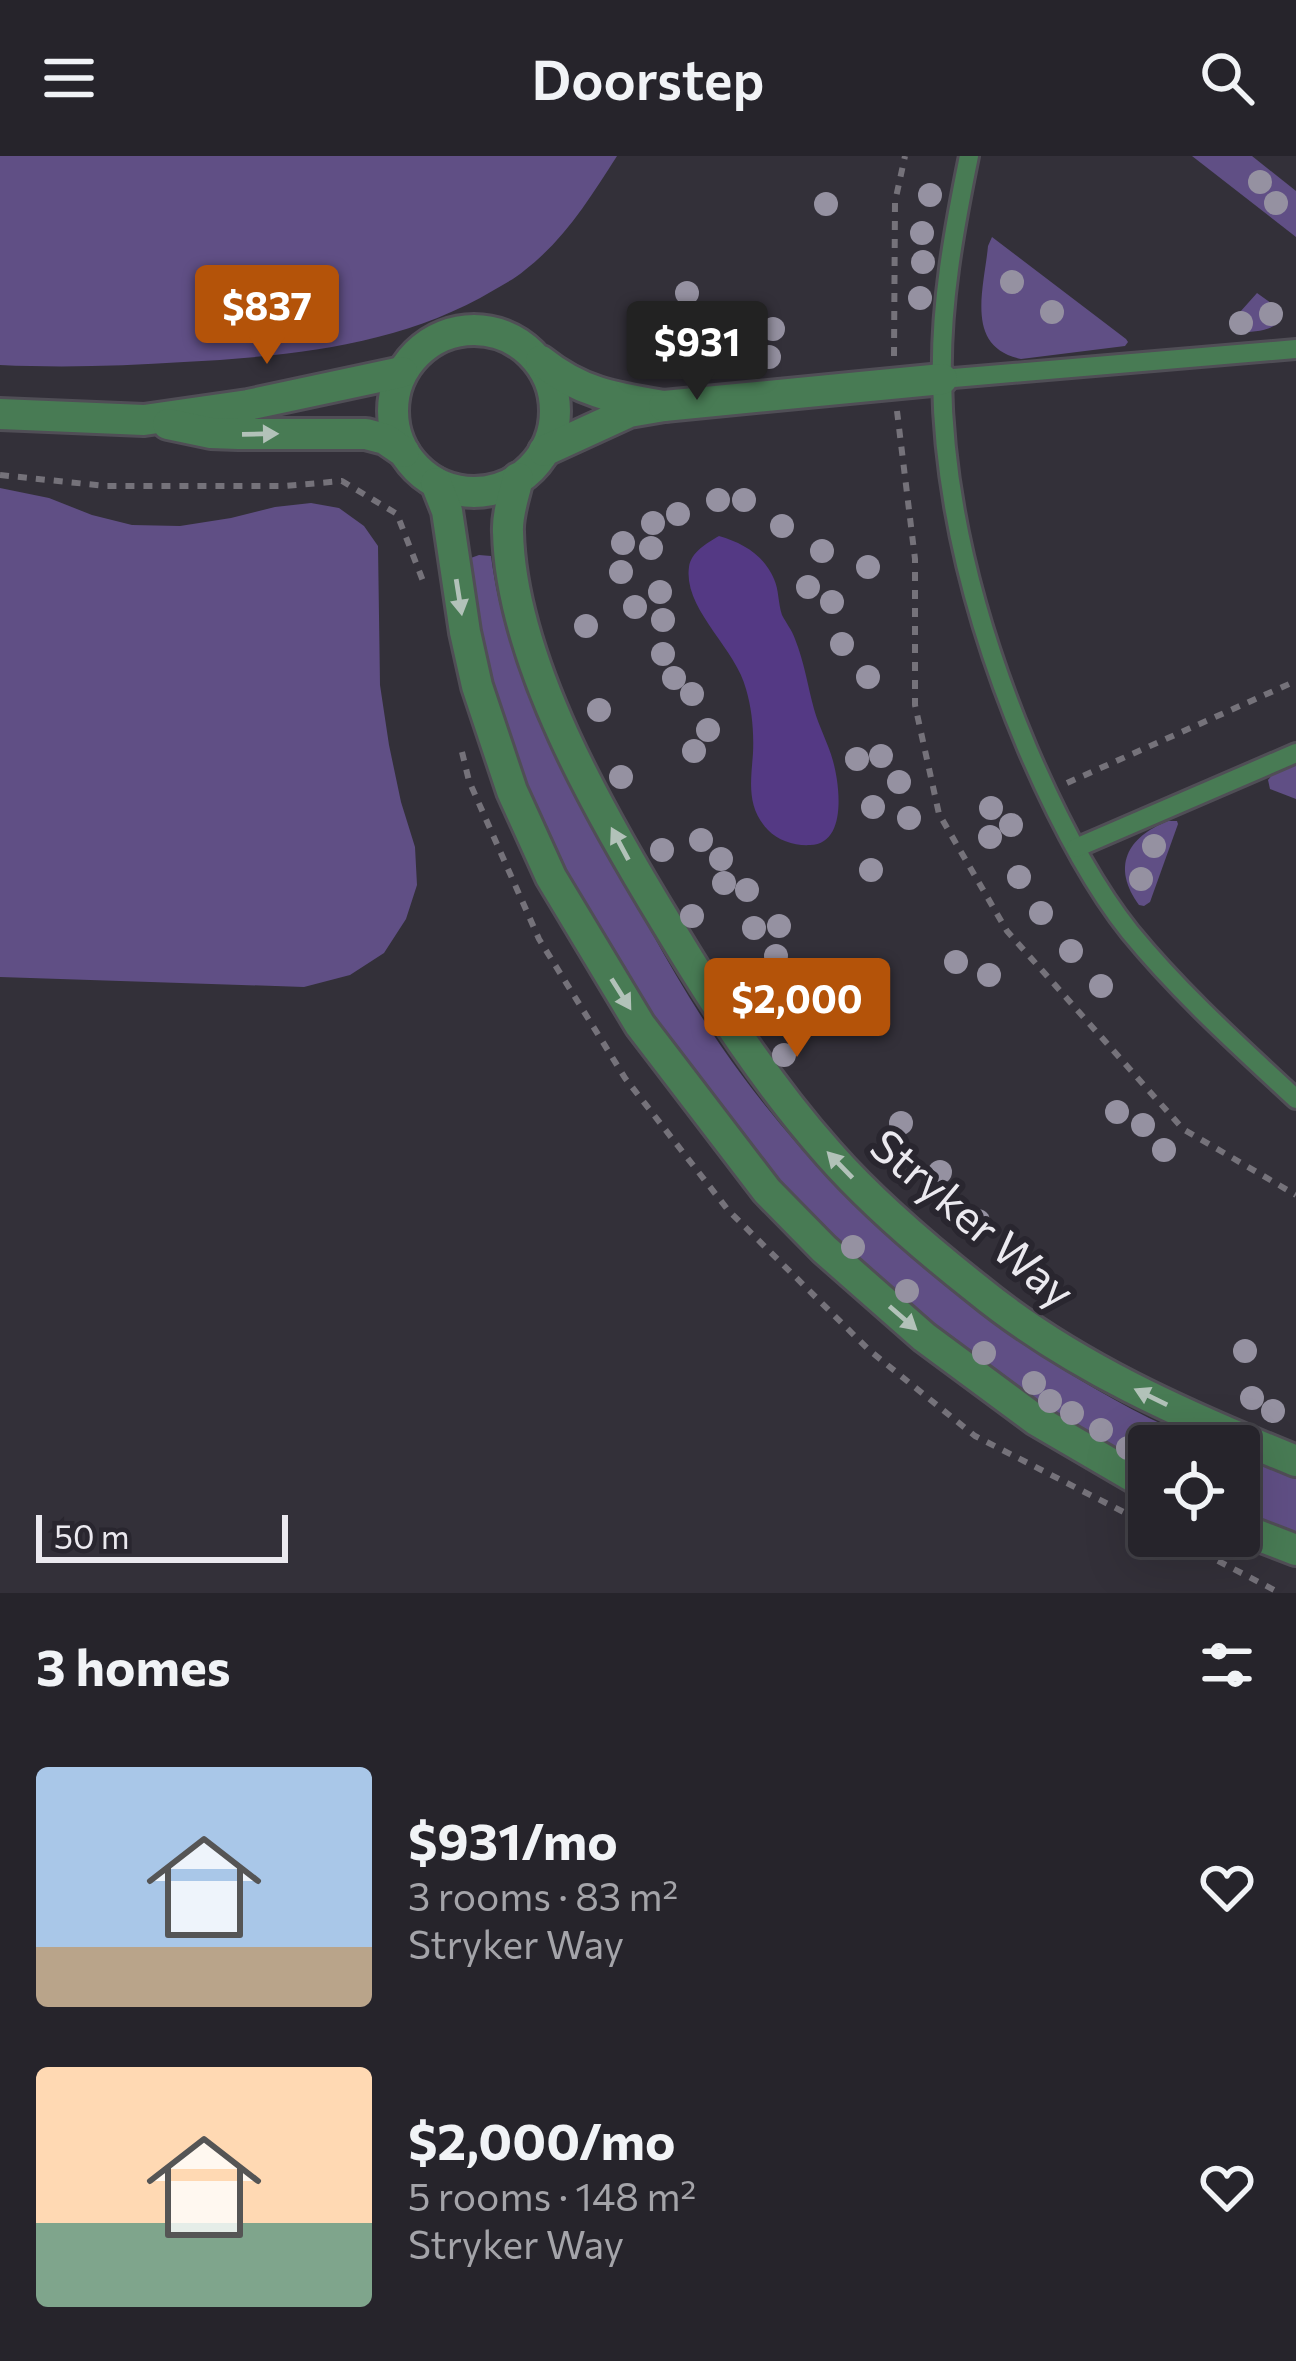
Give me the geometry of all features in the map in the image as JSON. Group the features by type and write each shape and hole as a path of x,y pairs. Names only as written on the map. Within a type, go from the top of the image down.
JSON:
{"street":[{"path":"534,356 548,378 554,403 553,428 544,452 532,466 501,487 479,492 436,483 417,470 394,426 393,398 402,372 418,351 439,337 464,330 514,340 563,379 582,388 664,406"},
{"path":"145,420 248,405 402,372"},
{"path":"544,452 628,412 942,379"},
{"path":"0,414 145,420 211,433 367,434 404,452"},
{"name":"Stryker Way","path":"518,478 507,527 520,612 539,676 569,748 632,868 764,1072 830,1155 899,1223 980,1292 1123,1383 1216,1429 1296,1461"},
{"path":"436,483 447,511 477,686 512,791 551,877 640,1025 767,1191 824,1249 924,1337 1036,1420 1128,1474"},
{"path":"1260,1536 1296,1550"}],"lane":[{"path":"969,156 947,285 942,379 949,477 961,553 984,634 1047,792 1126,928 1172,980 1296,1099"},
{"path":"942,379 1296,350"},
{"path":"1076,848 1296,753"}],"path":[{"path":"1047,792 1296,681"},
{"path":"1211,1557 1280,1593"}],"shaded area":[{"path":"0,156 617,156 576,217 518,276 421,324 304,351 69,366 0,365"},
{"path":"1192,156 1252,156 1296,191 1296,237"},
{"path":"992,237 1126,339 1125,346 1021,359 1003,352 991,342 982,314"},
{"path":"1257,293 1278,308 1281,319 1268,329 1239,333 1231,327 1232,321"},
{"path":"0,488 132,525 180,526 311,503 339,508 364,526 378,546 380,685 401,802 415,847 417,885 406,919 384,953 350,975 304,987 0,977"},
{"path":"719,536 744,546 765,563 798,647 838,785 835,825 822,842 805,845 782,840 756,812 751,784 753,729 746,689 689,583 693,557"},
{"path":"491,556 507,633 533,704 645,920 721,1046 809,1157 912,1258 1027,1346 1166,1425 1128,1425 1128,1456 1014,1388 945,1338 829,1234 772,1176 642,1006 573,885 521,771 485,653 468,559"},
{"path":"1296,763 1296,799 1270,789 1272,775"},
{"path":"1168,821 1178,824 1150,902 1139,905 1126,878 1128,855 1142,836"},
{"path":"1260,1464 1296,1479 1296,1536 1260,1521"}]}
